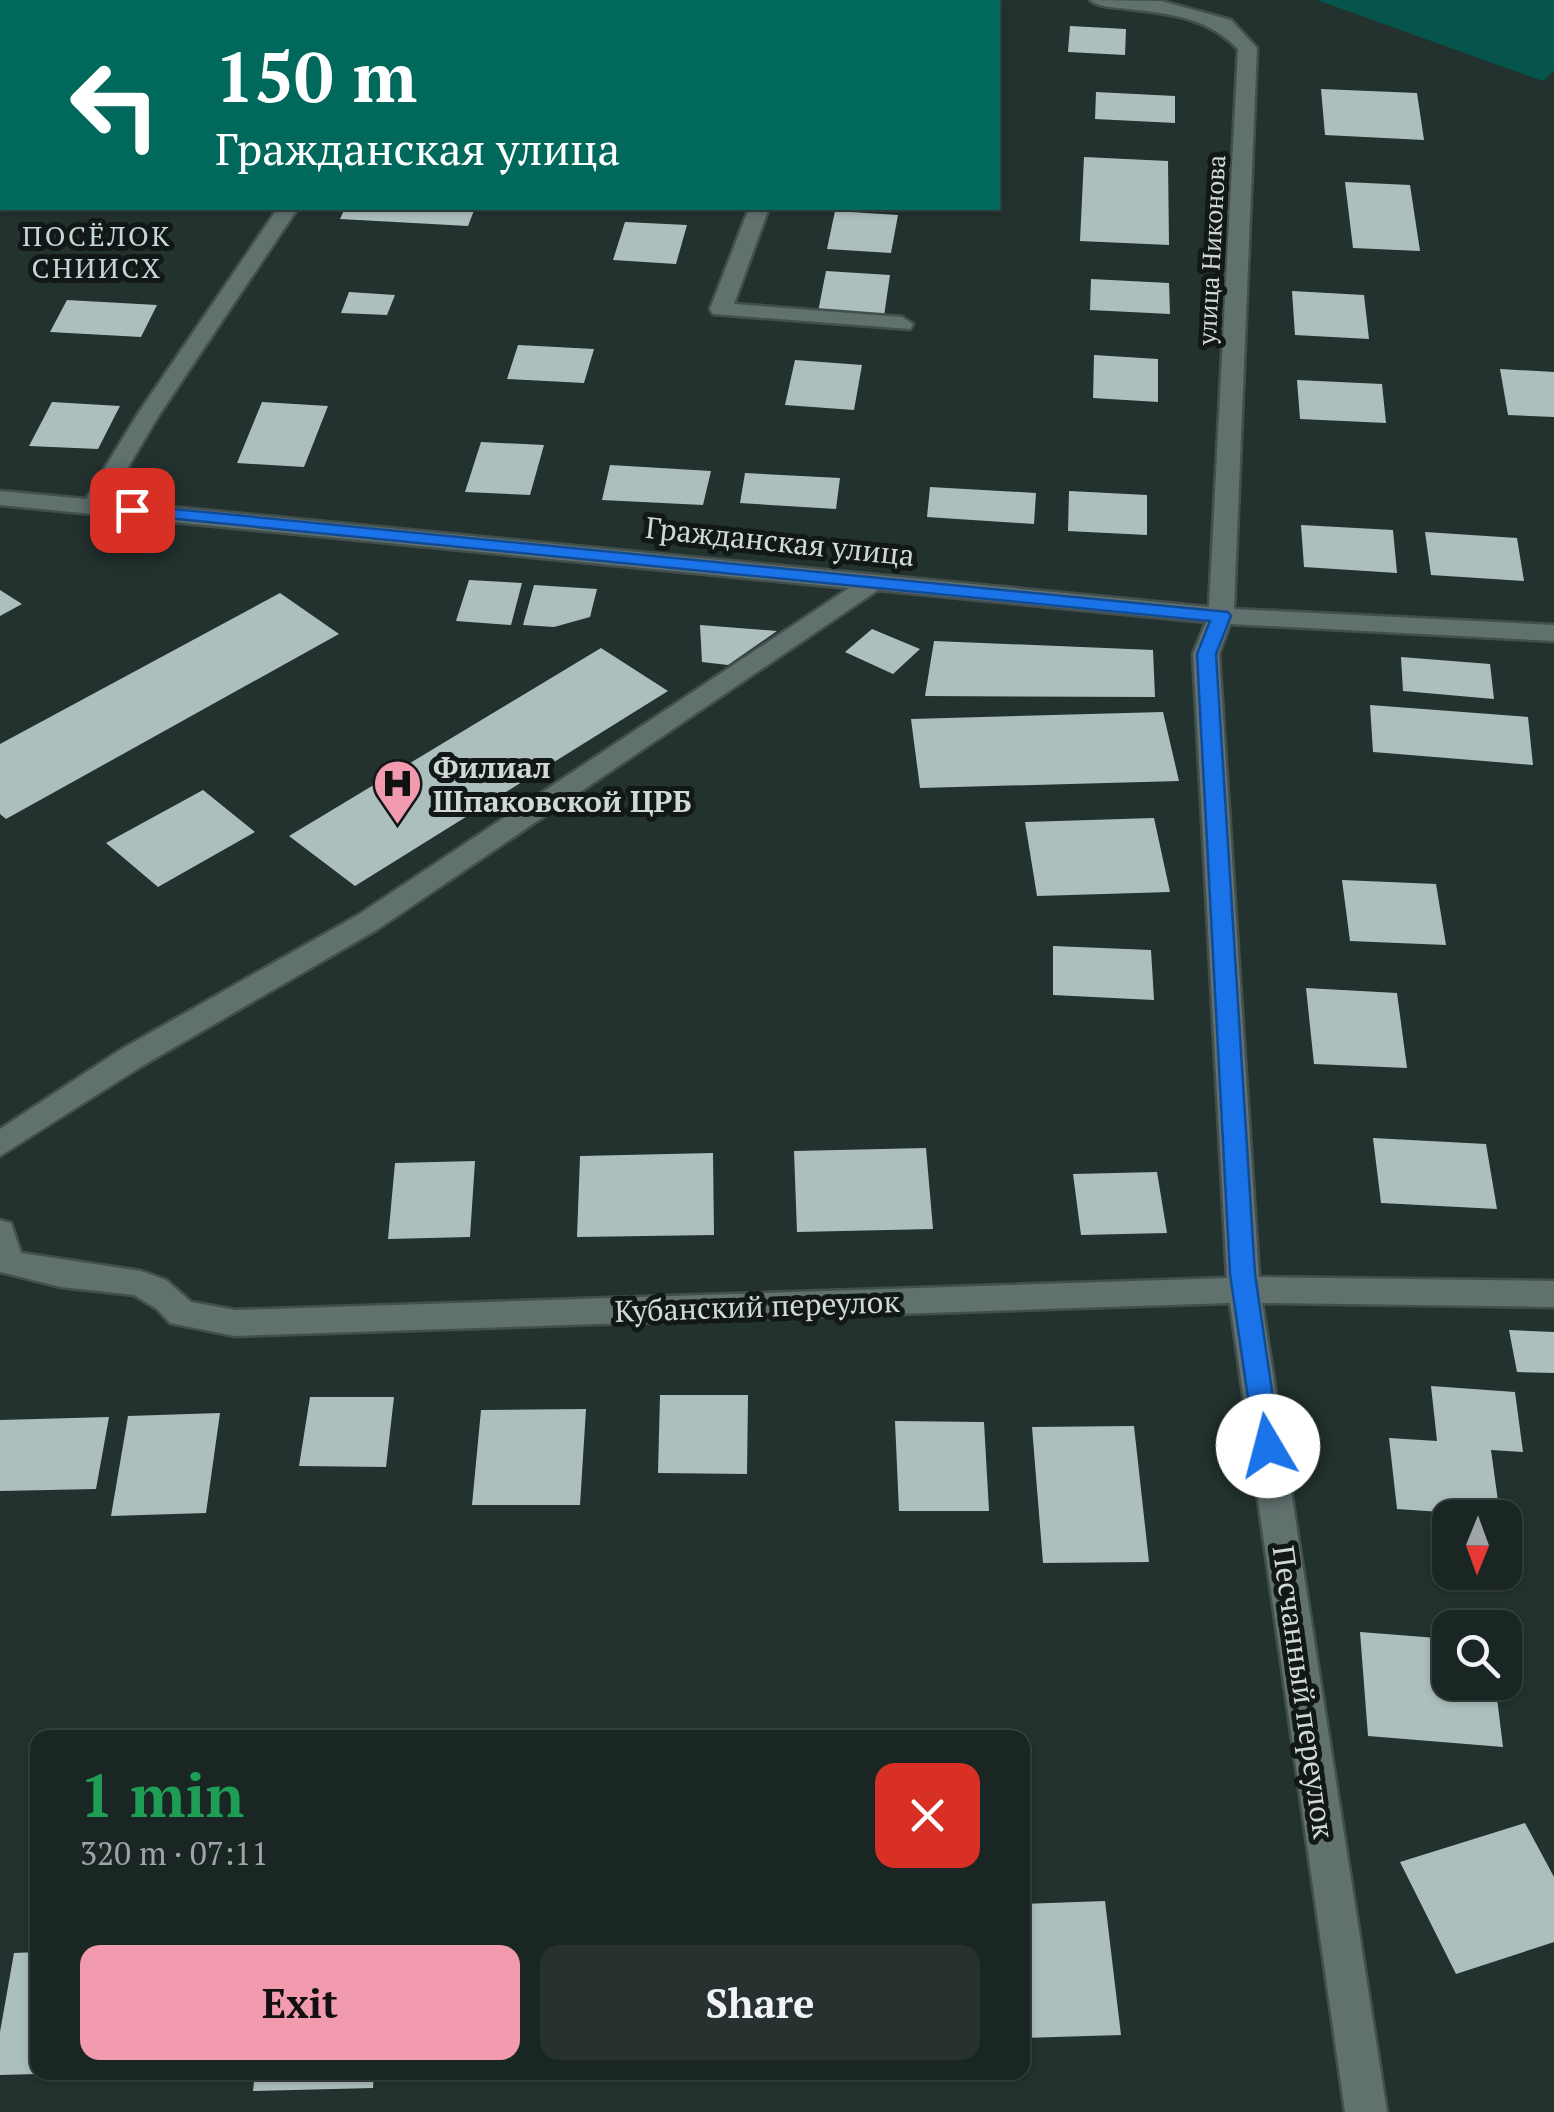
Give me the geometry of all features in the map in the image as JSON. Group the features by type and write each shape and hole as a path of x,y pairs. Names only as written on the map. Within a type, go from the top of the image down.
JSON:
{"street":[{"name":"улица Никонова","path":"1099,0 1162,7 1224,24 1248,48 1221,616"},
{"path":"93,507 148,415 287,210"},
{"path":"757,210 721,310 902,324"},
{"name":"Гражданская улица","path":"0,498 1221,616 1554,633"},
{"path":"0,1144 130,1058 368,922 874,582"},
{"name":"Песчанный переулок","path":"1221,616 1206,654 1244,1290 1366,2112"},
{"name":"Кубанский переулок","path":"0,1232 6,1262 62,1274 136,1279 166,1294 182,1314 235,1324 1244,1290 1554,1294"}],"green space":[{"path":"1317,0 1554,0 1554,71 1543,81"}],"building":[{"path":"1070,26 1126,29 1125,55 1068,52"},
{"path":"1321,89 1417,93 1424,140 1325,135"},
{"path":"1096,92 1175,96 1175,123 1095,119"},
{"path":"1084,157 1168,161 1169,245 1080,241"},
{"path":"1345,182 1410,185 1420,251 1353,248"},
{"path":"344,210 474,210 468,226 340,219"},
{"path":"835,211 898,215 891,253 827,249"},
{"path":"625,222 687,225 676,264 613,260"},
{"path":"826,271 890,275 884,316 818,312"},
{"path":"1091,279 1169,283 1170,314 1090,310"},
{"path":"1292,291 1364,295 1369,339 1295,335"},
{"path":"349,292 395,295 387,315 341,313"},
{"path":"67,300 157,305 141,337 50,332"},
{"path":"518,345 594,349 584,383 507,379"},
{"path":"1094,355 1158,359 1158,402 1093,398"},
{"path":"795,360 862,365 854,410 785,405"},
{"path":"1500,369 1554,372 1554,417 1508,415"},
{"path":"1297,380 1382,384 1386,423 1300,419"},
{"path":"52,402 120,406 98,449 29,446"},
{"path":"262,402 328,406 304,467 237,463"},
{"path":"481,442 544,445 530,495 465,492"},
{"path":"610,465 711,471 703,505 602,500"},
{"path":"745,473 840,478 836,509 740,503"},
{"path":"930,487 1036,493 1034,524 927,517"},
{"path":"1069,491 1147,495 1147,535 1068,531"},
{"path":"1301,525 1393,530 1397,573 1304,567"},
{"path":"1425,532 1517,538 1524,581 1431,575"},
{"path":"469,580 522,583 511,625 456,621"},
{"path":"534,585 597,589 590,617 554,627 523,625"},
{"path":"0,590 22,604 0,616"},
{"path":"280,593 339,634 6,819 0,814 0,744"},
{"path":"700,625 777,631 728,665 702,662"},
{"path":"872,629 920,649 893,674 845,652"},
{"path":"934,641 1153,650 1155,697 925,696"},
{"path":"601,648 668,691 355,886 289,836"},
{"path":"1401,657 1490,664 1494,699 1403,691"},
{"path":"1370,705 1528,717 1533,765 1373,752"},
{"path":"1163,712 1179,781 920,788 911,719"},
{"path":"203,790 255,832 158,887 106,843"},
{"path":"1154,818 1170,892 1037,896 1025,822"},
{"path":"1342,880 1436,884 1446,945 1350,941"},
{"path":"1053,946 1151,950 1154,1000 1053,995"},
{"path":"1306,988 1397,993 1407,1068 1314,1064"},
{"path":"1373,1138 1486,1144 1497,1209 1381,1203"},
{"path":"926,1148 933,1229 797,1232 794,1151"},
{"path":"713,1153 714,1235 577,1237 580,1156"},
{"path":"475,1161 470,1237 388,1239 395,1163"},
{"path":"1157,1172 1167,1233 1081,1235 1073,1174"},
{"path":"1509,1330 1554,1332 1554,1373 1517,1372"},
{"path":"1431,1386 1515,1392 1523,1452 1491,1450 1498,1500 1432,1500 1432,1511 1397,1509 1389,1438 1437,1441"},
{"path":"660,1395 748,1395 747,1474 658,1473"},
{"path":"310,1397 394,1397 386,1467 299,1466"},
{"path":"586,1409 580,1505 472,1505 481,1410"},
{"path":"220,1413 206,1513 111,1516 128,1416"},
{"path":"109,1417 96,1489 0,1491 0,1420"},
{"path":"895,1421 984,1422 989,1511 899,1511"},
{"path":"1134,1426 1149,1562 1043,1563 1032,1427"},
{"path":"1360,1632 1432,1638 1432,1700 1497,1700 1503,1747 1368,1736"},
{"path":"1525,1823 1554,1877 1554,1942 1456,1974 1400,1862"},
{"path":"1105,1901 1121,2035 1030,2038 1030,1904"},
{"path":"30,1952 30,2074 0,2075 0,2032 14,1953"},
{"path":"254,2080 374,2080 373,2088 253,2091"}],"place":[{"name":"Филиал Шпаковской ЦРБ","path":"398,826"}],"district":[{"name":"ПОСЁЛОК СНИИСХ","path":"97,251"}],"route":[{"path":"132,510 1221,616 1206,654 1244,1290 1268,1446"}]}
